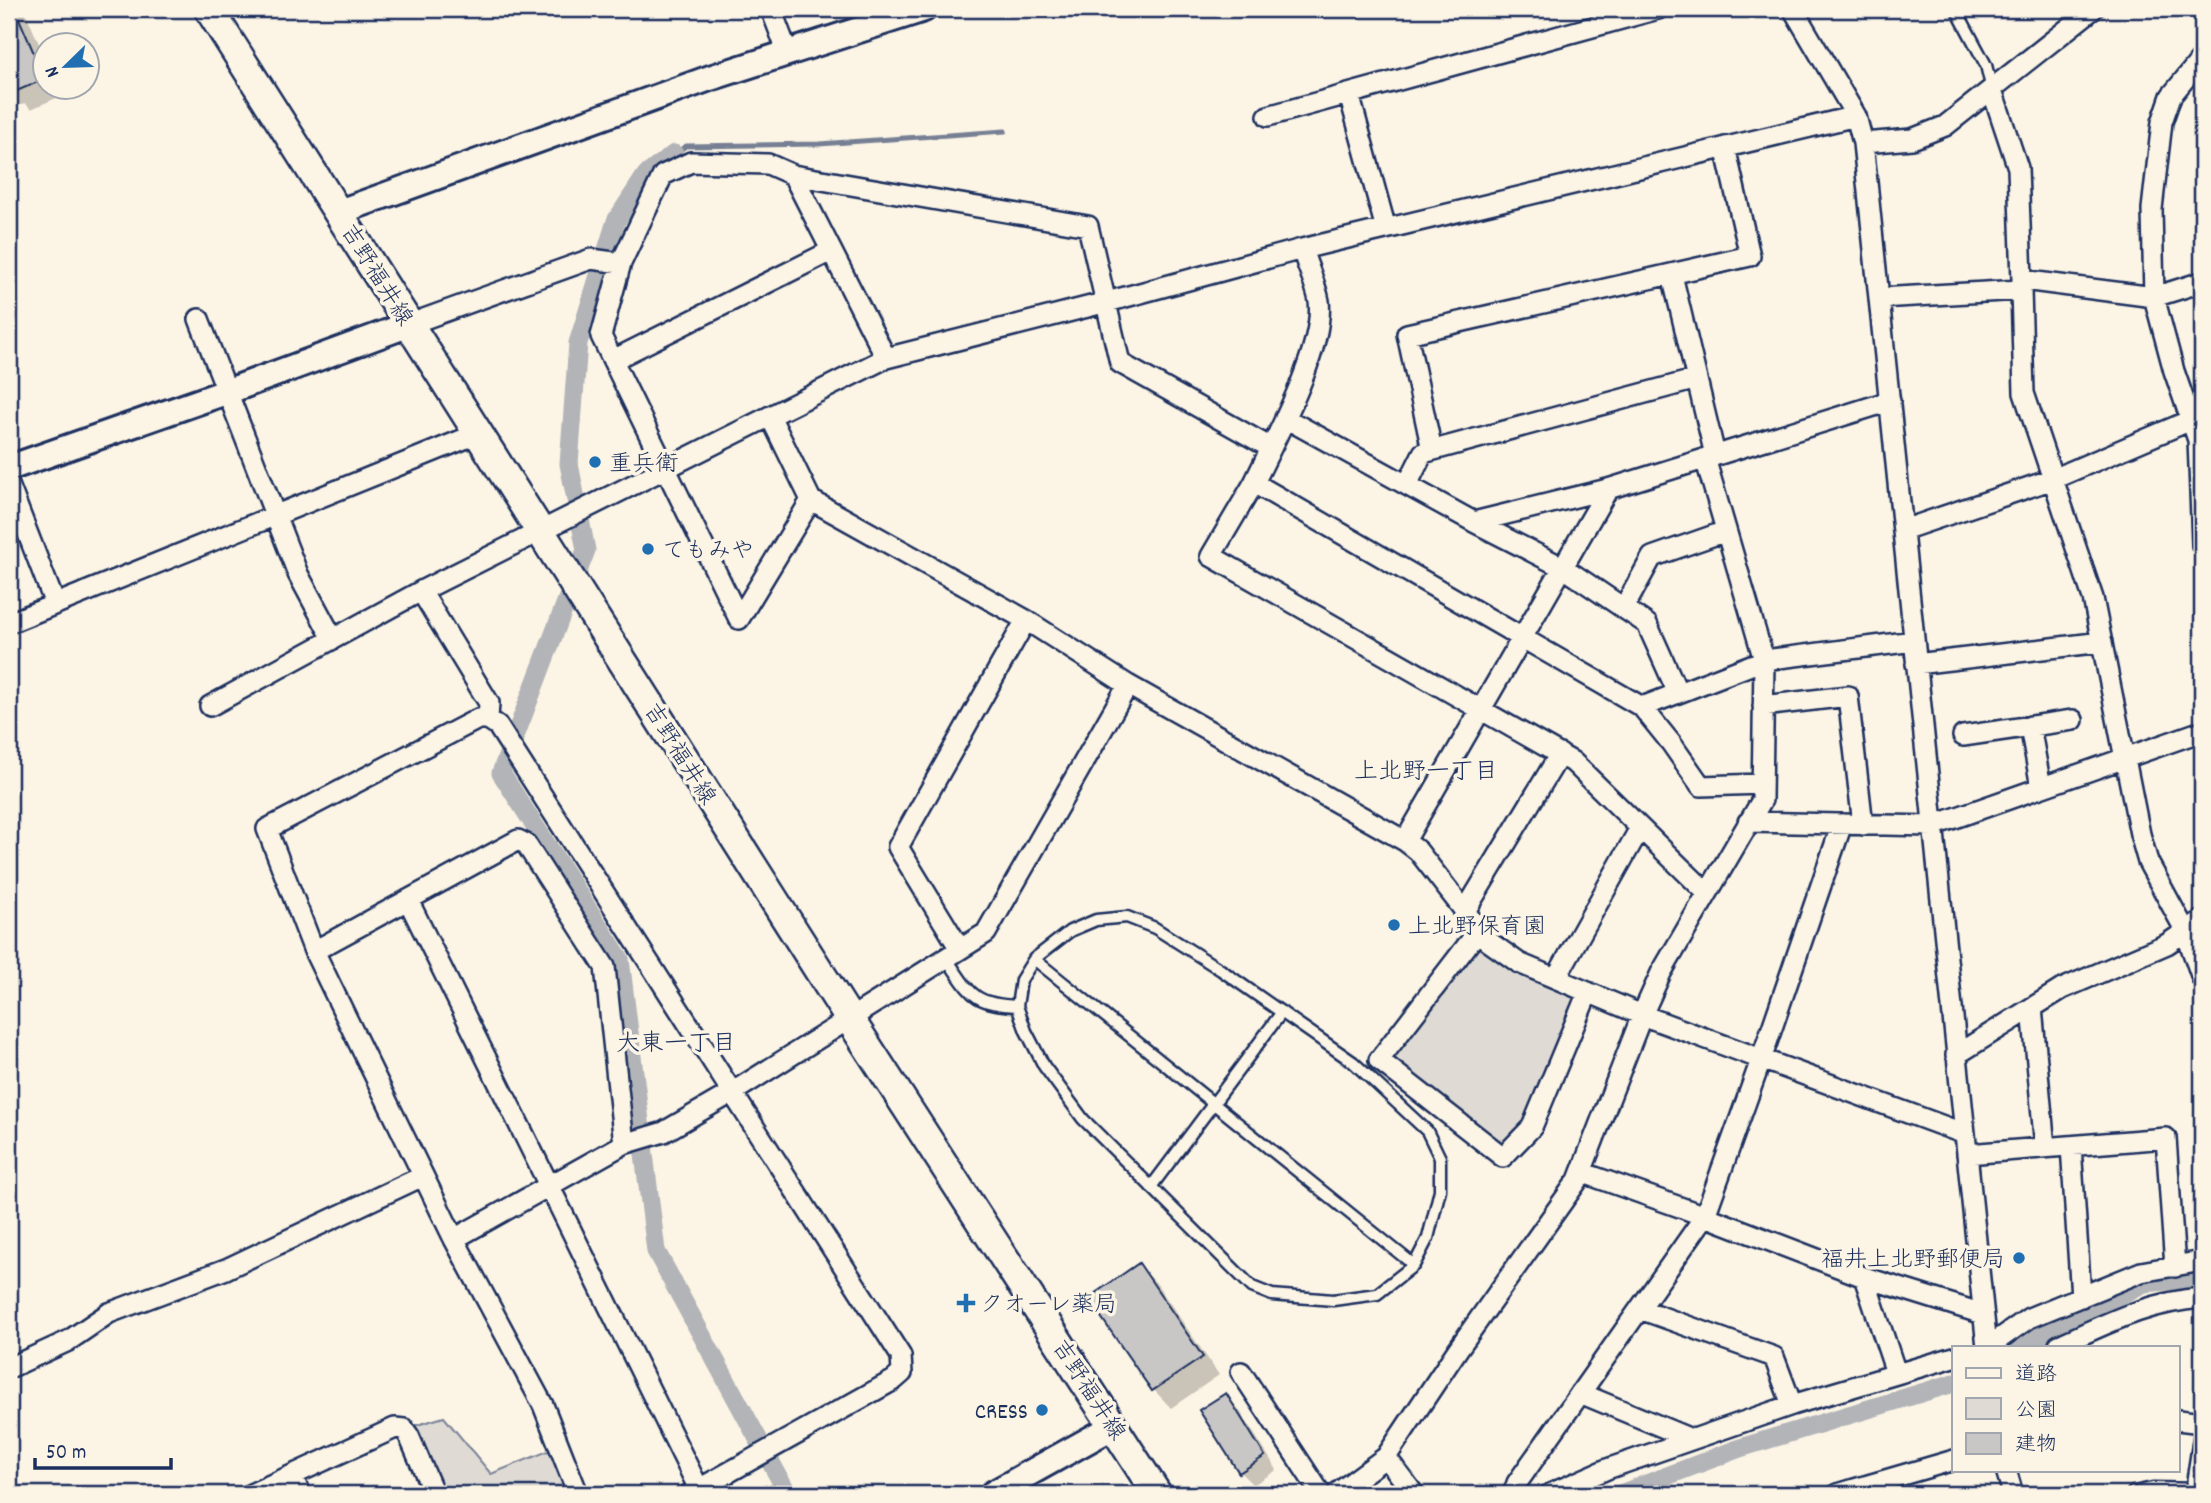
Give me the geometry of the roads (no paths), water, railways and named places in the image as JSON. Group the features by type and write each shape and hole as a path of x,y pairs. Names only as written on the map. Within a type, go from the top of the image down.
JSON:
{"main road":[{"name":"吉野福井線","path":"209,9 849,1018 1157,1494"}],"street":[{"path":"771,9 787,51"},
{"path":"339,212 787,51 923,9"},
{"path":"1268,116 1658,9"},
{"path":"1793,9 1856,116 1863,143 1987,1346"},
{"path":"1863,143 1912,139 1935,132 2093,9"},
{"path":"2202,58 2171,96 2162,122 2152,209 2154,297 2174,371 2198,440 2202,545"},
{"path":"1992,90 2018,168 2024,393 2093,598 2140,834 2148,862 2194,925 2202,978"},
{"path":"1349,93 1386,229"},
{"path":"210,706 421,591 886,358 1302,249 1856,116"},
{"path":"1432,450 1407,334 1750,256 1725,147"},
{"path":"811,499 739,620 601,336 621,262 663,175 691,162 768,164 793,175 1087,226 1120,363 1271,448"},
{"path":"793,175 886,358"},
{"path":"1302,249 1319,301 1315,344 1285,418 1254,483 1211,556 1573,762 1707,893"},
{"path":"613,360 831,251"},
{"path":"9,468 591,259 621,262"},
{"path":"1336,1494 1386,1457 1458,1349 1578,1180 1661,972 1762,800 1764,660 1726,531 1697,379 1671,275"},
{"path":"1879,298 2021,285 2154,297 2202,282"},
{"path":"199,319 298,574 333,639"},
{"path":"1407,485 1423,453 1697,379"},
{"path":"1474,522 1608,489 1890,401"},
{"path":"770,416 811,499 1026,620 1128,685 1405,841 1418,851 1488,941 1519,962 1642,1015 1965,1134"},
{"path":"1285,418 1474,522 1564,568 1647,624 1678,693"},
{"path":"1903,530 2053,479 2191,420"},
{"path":"9,623 479,433"},
{"path":"1254,483 1642,707 1701,786 1762,784"},
{"path":"9,485 55,604"},
{"path":"1405,841 1608,489"},
{"path":"1624,608 1652,557 1726,531"},
{"path":"421,591 489,703 488,719"},
{"path":"953,953 898,847 1026,620"},
{"path":"1642,707 1764,660 1914,641"},
{"path":"1916,664 2102,642"},
{"path":"454,1239 624,1143 664,1132 733,1092 986,933 1128,685"},
{"path":"1763,706 1848,696 1863,825"},
{"path":"408,900 550,1185 694,1492 894,1380 902,1373 903,1365 897,1348 497,725 488,719 478,719 267,829 314,951 454,1239 543,1405 578,1494"},
{"path":"1963,736 2073,720"},
{"path":"2030,726 2040,788"},
{"path":"1748,822 1932,826 2202,731"},
{"path":"1464,913 1560,754"},
{"path":"1513,1494 1517,1483 1705,1216 1842,824"},
{"path":"1556,978 1640,828"},
{"path":"314,951 518,840 526,844 605,967 624,1143"},
{"path":"1956,1055 2062,989 2167,944 2194,925"},
{"path":"1479,930 1379,1060 1503,1157 1532,1127 1588,992"},
{"path":"2032,1008 2045,1147"},
{"path":"1967,1154 2166,1138 2175,1267"},
{"path":"2071,1146 2081,1297"},
{"path":"1581,1172 1705,1216 1864,1278 1983,1314"},
{"path":"9,1368 68,1341 109,1313 226,1269 423,1176"},
{"path":"1988,1346 2029,1318 2141,1272 2202,1261"},
{"path":"1864,1278 1896,1373"},
{"path":"2059,1346 2145,1307 2175,1300 2202,1298"},
{"path":"1640,1308 1774,1357 1792,1405"},
{"path":"1550,1494 1607,1469 1691,1439 1792,1405 1952,1358"},
{"path":"1241,1372 1321,1494"},
{"path":"1580,1393 1691,1439"},
{"path":"2180,1420 2202,1423"},
{"path":"992,1494 1114,1426"},
{"path":"251,1494 395,1428 404,1429 434,1494"},
{"path":"2134,1494 2153,1490 2198,1490 2202,1431"},
{"path":"1386,1457 1414,1494"},
{"path":"1837,1494 1952,1461"},
{"path":"2007,1472 2013,1494"},
{"path":"292,1475 300,1494"}],"lane":[{"path":"1956,9 1986,65 1992,90"},
{"path":"1128,917 1155,928 1353,1062 1427,1131 1440,1158 1440,1190 1427,1238 1414,1265 1377,1294 1333,1300 1272,1295 1252,1287 1083,1119 1052,1077 1026,1031 1017,1006 1021,980 1034,959 1070,931 1096,920 1128,917"},
{"path":"953,953 974,997 993,1005 1017,1006"},
{"path":"1034,959 1414,1265"},
{"path":"1151,1187 1282,1012"}],"waterway":[{"path":"674,154 686,146 819,144 1005,131"},
{"path":"674,154 646,175 616,221 578,343 569,464 586,550 501,773 620,959 656,1251 788,1494"},
{"path":"2020,1346 2144,1283 2202,1278"},
{"path":"1620,1494 1740,1448 1952,1384"}],"place":[{"name":"重兵衛","path":"595,462"},
{"name":"てもみや","path":"648,549"},
{"name":"上北野保育園","path":"1394,925"},
{"name":"福井上北野郵便局","path":"2019,1258"},
{"name":"クオーレ薬局","path":"966,1303"},
{"name":"CRESS","path":"1042,1410"}],"district":[{"name":"上北野一丁目","path":"1426,770"},
{"name":"大東一丁目","path":"676,1042"}]}
